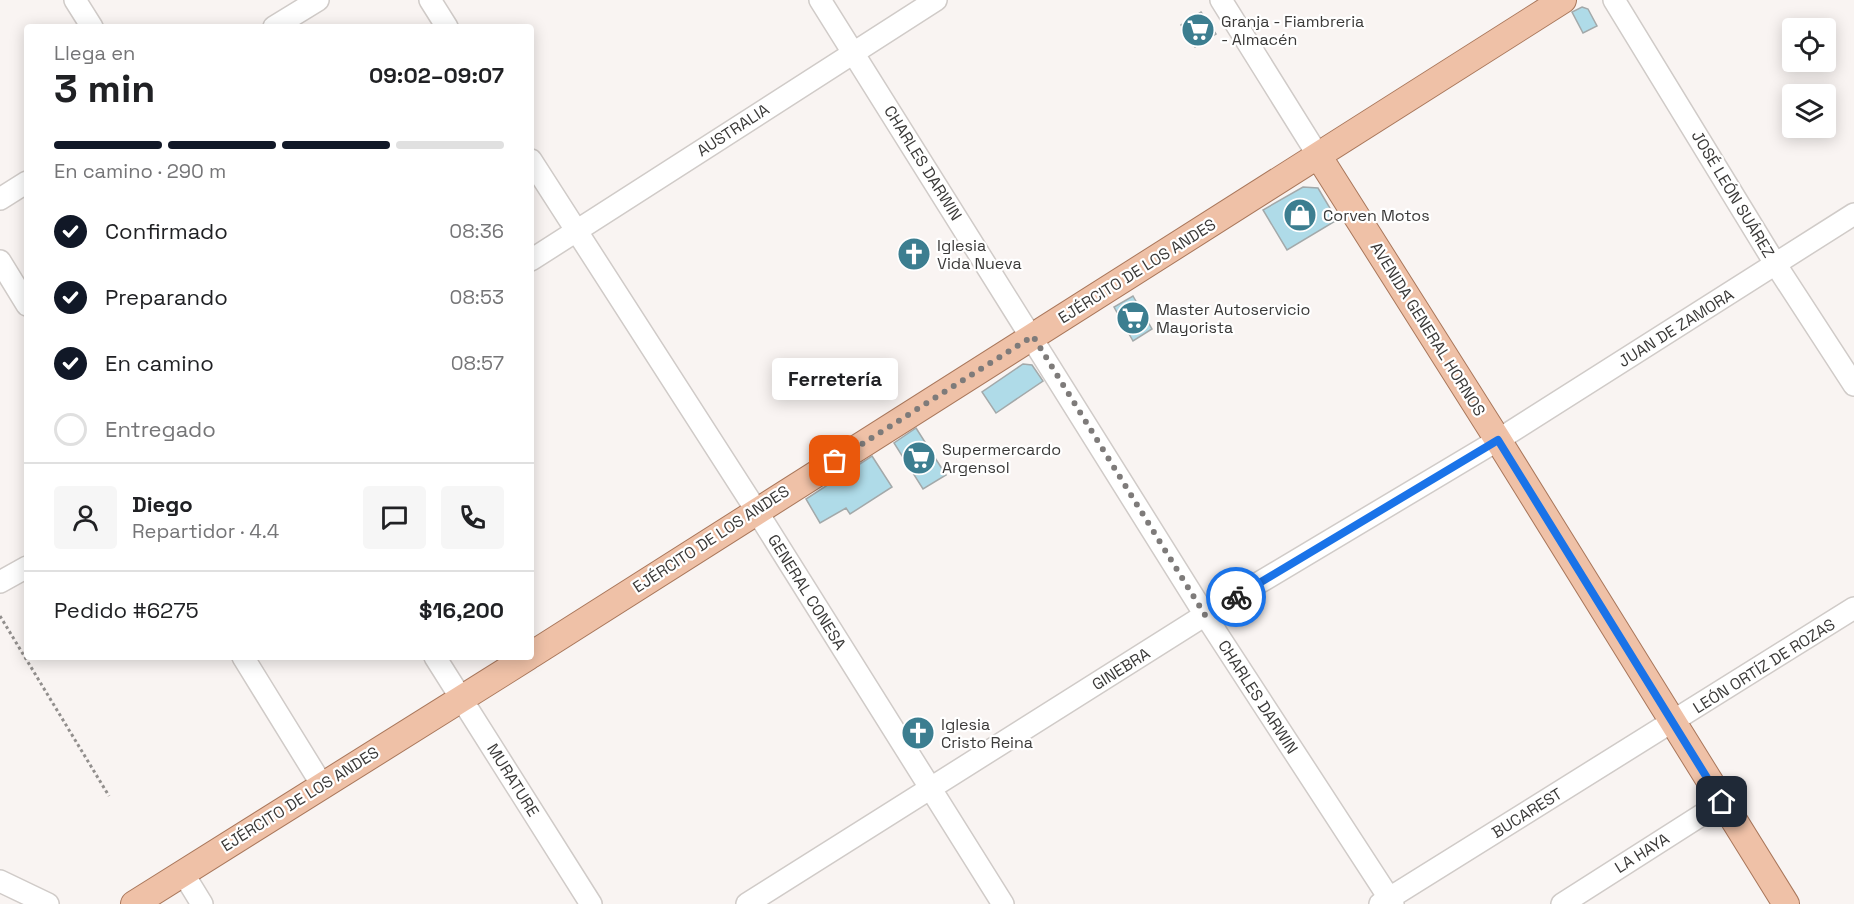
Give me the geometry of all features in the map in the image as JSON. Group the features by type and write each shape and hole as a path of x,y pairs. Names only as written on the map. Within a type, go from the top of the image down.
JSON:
{"main road":[{"name":"EJÉRCITO DE LOS ANDES","path":"534,653 1563,0"},
{"name":"AVENIDA GENERAL HORNOS","path":"1318,157 1498,440 1786,904"},
{"name":"EJÉRCITO DE LOS ANDES","path":"134,904 523,660"}],"street":[{"path":"75,0 90,24"},
{"path":"279,24 318,0"},
{"path":"430,0 445,24"},
{"name":"CHARLES DARWIN","path":"820,0 1387,902"},
{"name":"AUSTRALIA","path":"534,258 936,0"},
{"name":"AVENIDA GENERAL HORNOS","path":"1221,0 1318,157"},
{"name":"JOSÉ LEÓN SUÁREZ","path":"1614,0 1776,265 1854,385"},
{"name":"GENERAL CONESA","path":"534,165 756,510 1003,904"},
{"path":"0,199 24,184"},
{"name":"JUAN DE ZAMORA","path":"1498,440 1854,214"},
{"path":"0,261 24,300"},
{"name":"GINEBRA","path":"747,904 1205,615 1498,440"},
{"path":"0,582 24,569"},
{"name":"LEÓN ORTÍZ DE ROZAS","path":"1674,723 1854,608"},
{"path":"245,660 322,785"},
{"name":"MURATURE","path":"437,660 591,904"},
{"name":"BUCAREST","path":"1387,902 1674,723"},
{"name":"LA HAYA","path":"1562,904 1722,802"},
{"path":"183,873 202,904"},
{"path":"0,881 48,904"}],"path":[{"path":"0,616 24,656"},
{"path":"27,660 109,796"}],"building":[{"path":"1582,7 1588,9 1597,26 1583,33 1572,12"},
{"name":"Granja - Fiambreria - Almacén","path":"1201,12 1216,34 1195,47 1181,25"},
{"name":"Corven Motos","path":"1303,187 1318,188 1337,220 1287,250 1263,210"},
{"name":"Master Autoservicio Mayorista","path":"1133,296 1152,329 1133,341 1114,307"},
{"path":"1023,364 1032,365 1043,381 996,413 982,392"},
{"name":"Supermercardo Argensol","path":"916,428 946,475 923,489 894,443"},
{"path":"872,456 892,487 850,514 846,508 820,523 806,499"}],"way so far":[{"path":"835,461 1033,336 1205,615 1236,597"}],"place":[{"name":"Granja - Fiambreria - Almacén","path":"1198,30"},
{"name":"Corven Motos","path":"1300,215"},
{"name":"Iglesia Vida Nueva","path":"914,254"},
{"name":"Master Autoservicio Mayorista","path":"1133,318"},
{"name":"Supermercardo Argensol","path":"919,458"},
{"name":"Ferretería","path":"835,461"},
{"name":"Iglesia Cristo Reina","path":"918,733"}],"route":[{"path":"1236,597 1498,440 1722,802"}]}
